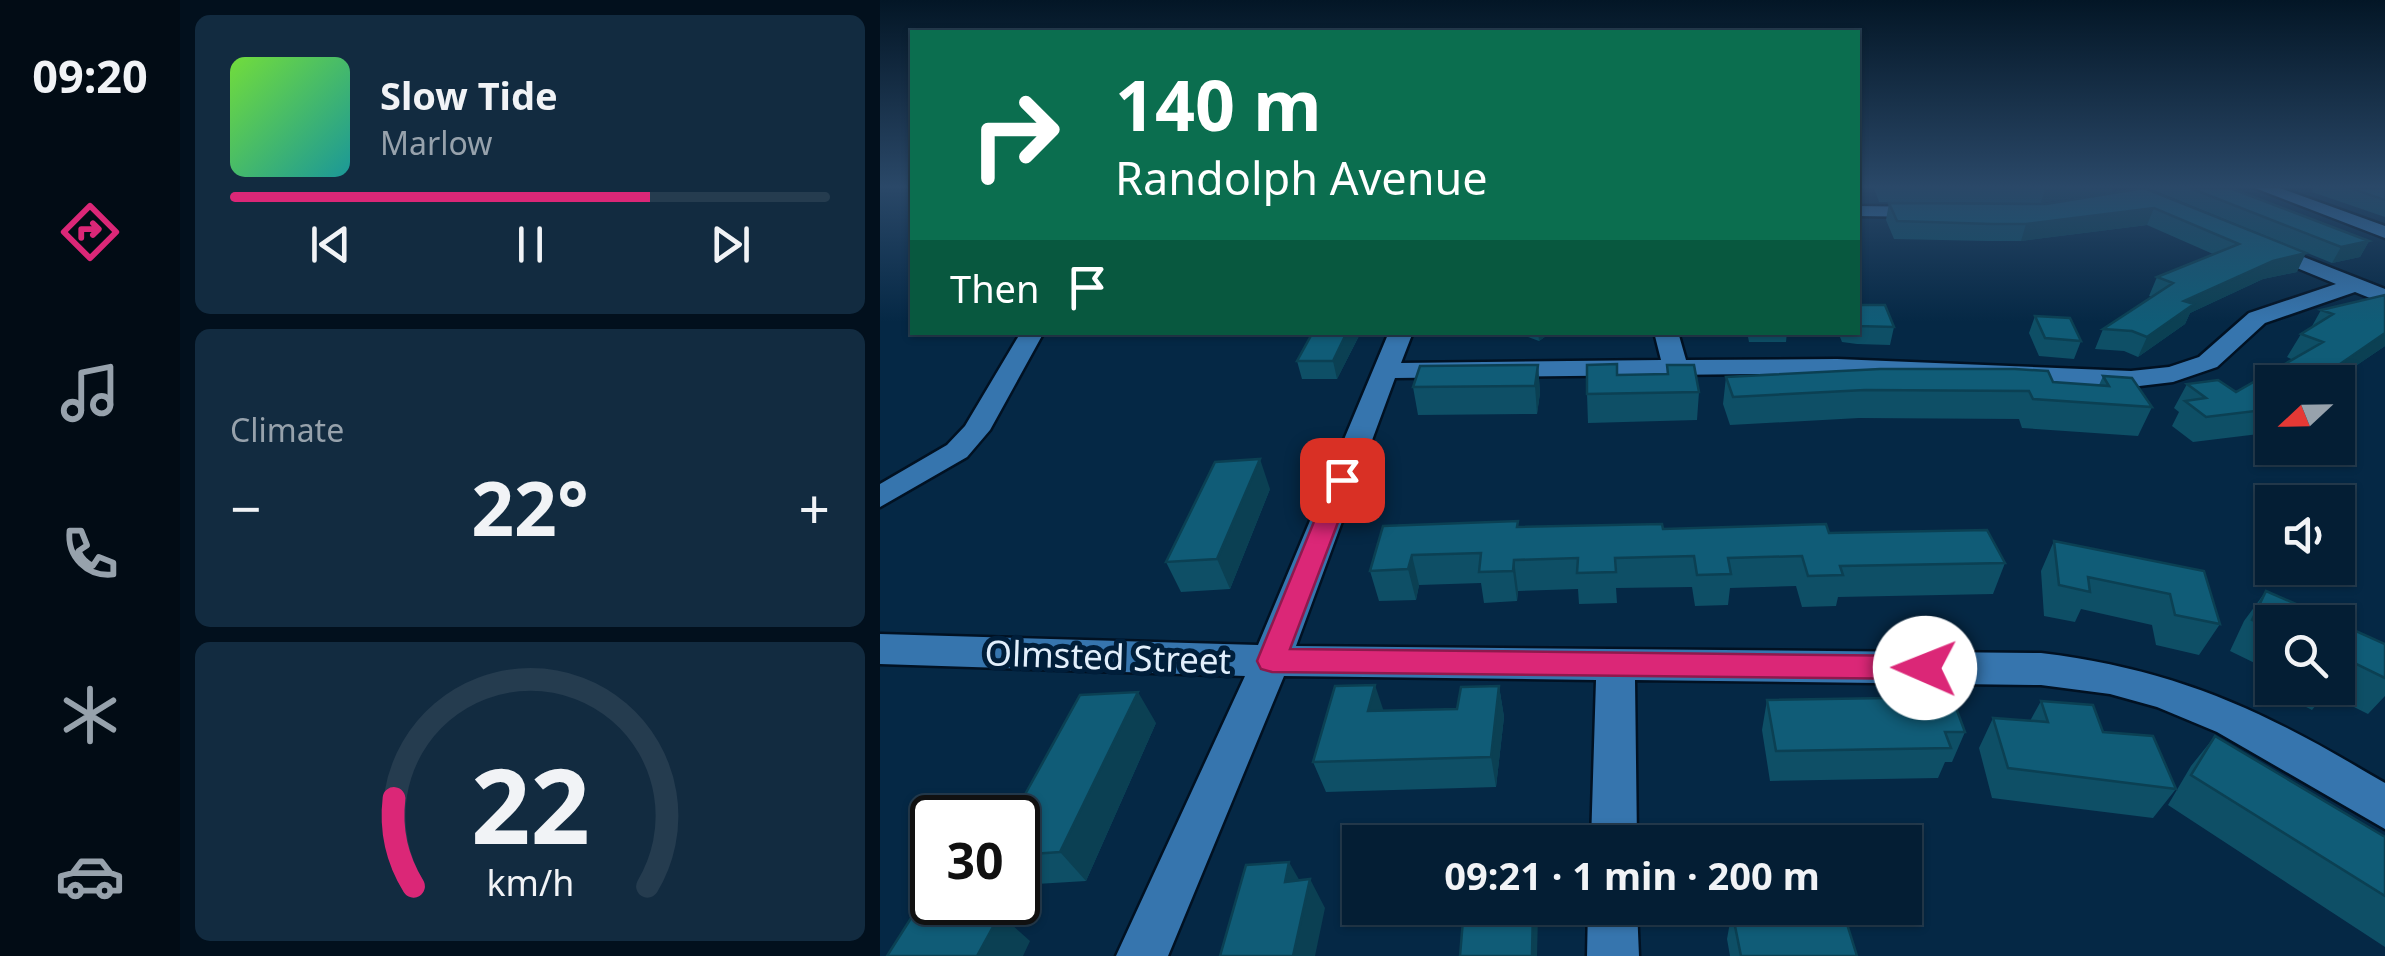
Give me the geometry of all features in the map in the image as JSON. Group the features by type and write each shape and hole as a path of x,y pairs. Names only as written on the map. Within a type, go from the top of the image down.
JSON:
{"street":[{"path":"2245,239 2385,297"},
{"path":"1385,371 1674,366 1942,369 2131,380 2208,362 2258,318 2295,302 2355,285"},
{"path":"880,497 956,451 976,430 1031,335"},
{"path":"1142,956 1272,661 1400,335"},
{"path":"1667,335 1674,366"},
{"name":"Olmsted Street","path":"880,649 1272,661 2041,669 2127,681 2178,696 2300,756 2385,808"},
{"path":"1614,825 1616,666"},
{"path":"1613,956 1614,925"}],"building":[{"path":"2212,233 2255,233 2306,253 2273,261 2184,301 2194,304 2147,337 2132,331 2103,329 2173,283 2157,277 2239,244"},
{"path":"2304,233 2347,233 2369,241 2341,247"},
{"path":"2385,295 2385,333 2339,365 2283,365 2323,342 2301,334 2333,314 2321,310"},
{"path":"1860,305 1885,305 1894,327 1860,326"},
{"path":"2035,316 2070,318 2081,341 2045,338"},
{"path":"1311,335 1346,335 1333,361 1297,361"},
{"path":"1617,364 1617,375 1668,374 1667,365 1694,365 1699,392 1587,394 1587,365"},
{"path":"1538,365 1535,386 1413,387 1420,366"},
{"path":"1880,369 2048,371 2053,382 2109,386 2103,376 2132,378 2152,407 2033,399 2029,391 1865,390 1733,397 1726,377"},
{"path":"2218,380 2236,392 2255,381 2255,411 2206,417 2185,401 2206,398 2187,384"},
{"path":"1260,459 1217,559 1166,562 1215,462"},
{"path":"1518,521 1517,527 1662,524 1663,529 1826,524 1829,533 1987,530 2005,563 1840,566 1843,575 1808,576 1802,556 1728,558 1731,574 1697,575 1694,556 1615,558 1616,572 1577,573 1578,558 1514,560 1513,571 1479,572 1481,553 1412,555 1408,569 1370,571 1383,526"},
{"path":"2054,541 2204,571 2220,624 2175,615 2170,594 2088,577 2090,592 2059,585"},
{"path":"2266,591 2298,605 2259,605"},
{"path":"2355,631 2385,644 2385,678 2355,663"},
{"path":"1375,685 1368,711 1457,709 1461,687 1499,686 1491,757 1313,762 1335,686"},
{"path":"1138,692 1060,852 1040,853 1040,795 1025,795 1080,695"},
{"path":"1952,697 1965,732 1945,732 1951,748 1776,751 1767,700"},
{"path":"2041,701 2093,705 2103,732 2153,736 2176,789 2008,768 1993,718 2048,722"},
{"path":"2215,736 2385,837 2385,896 2191,775"},
{"path":"1289,862 1285,882 1310,879 1293,956 1220,956 1246,865"},
{"path":"910,920 910,925 994,925 977,956 887,956"},
{"path":"1463,925 1533,925 1532,956 1460,956"},
{"path":"1735,925 1847,925 1857,956 1741,956"}],"route":[{"path":"1342,480 1272,661 1925,668"}]}
